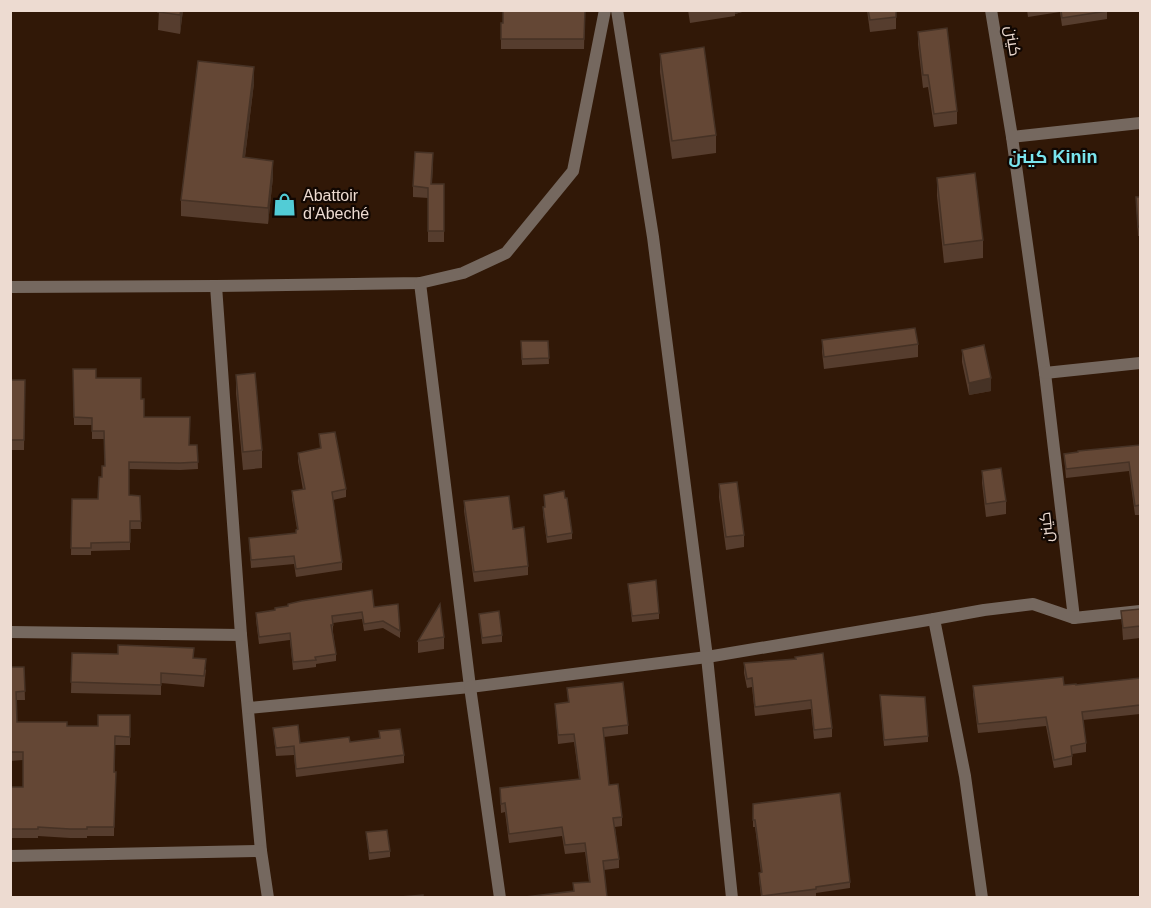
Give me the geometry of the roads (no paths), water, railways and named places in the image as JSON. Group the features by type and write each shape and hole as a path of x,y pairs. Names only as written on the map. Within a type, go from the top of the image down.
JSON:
{"street":[{"path":"10,288 420,283 463,273 506,253 573,171 605,10"},
{"path":"617,10 655,249 707,657 732,897"},
{"name":"كينن","path":"991,10 1012,137 1045,373 1074,618"},
{"path":"1012,137 1140,123"},
{"path":"420,283 500,897"},
{"path":"216,286 241,635 261,851 268,897"},
{"path":"1045,373 1140,363"},
{"path":"248,708 471,687 707,657 984,610 1033,604 1074,618 1140,611"},
{"path":"934,620 965,776 982,897"},
{"path":"10,632 241,635"},
{"path":"10,856 261,851"}],"place":[{"name":"Abattoir d'Abeché","path":"285,204"}],"district":[{"name":"كينن Kinin","path":"1053,157"}]}
